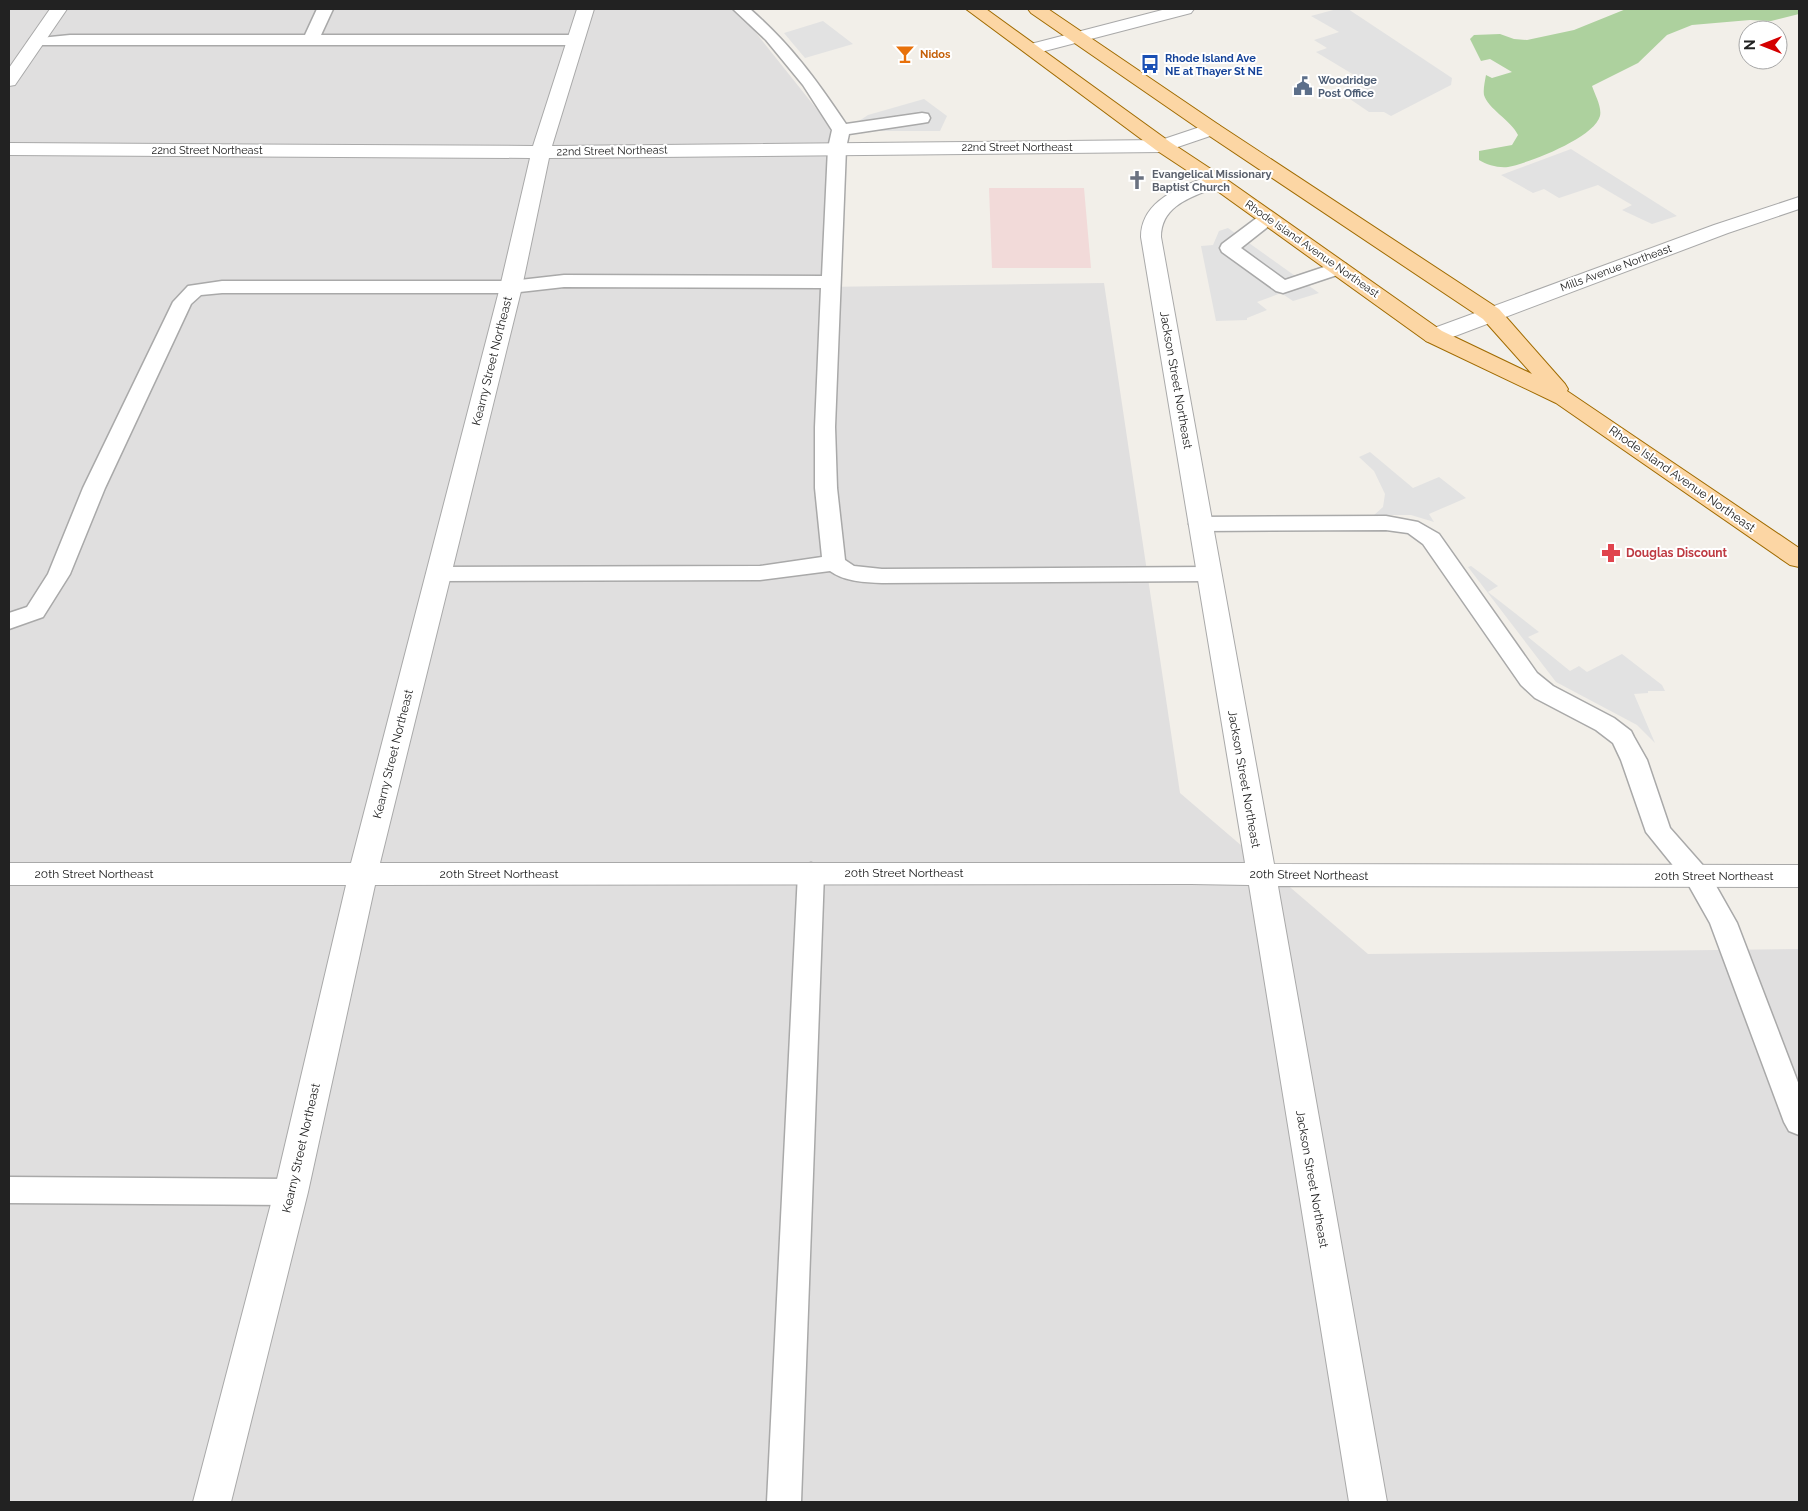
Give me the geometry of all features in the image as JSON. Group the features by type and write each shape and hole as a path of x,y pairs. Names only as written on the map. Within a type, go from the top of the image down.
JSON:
{"main road":[{"name":"Rhode Island Avenue Northeast","path":"975,9 1033,49 1163,146 1216,181 1434,336 1564,398 1799,559"},
{"name":"Rhode Island Avenue Northeast","path":"1040,9 1212,129 1491,314 1564,398"}],"street":[{"path":"9,81 58,9"},
{"name":"Kearny Street Northeast","path":"212,1502 291,1192 362,875 511,287 541,152 585,9"},
{"path":"1033,49 1185,9"},
{"name":"22nd Street Northeast","path":"9,149 541,152 839,139 1163,146 1212,129"},
{"name":"Jackson Street Northeast","path":"1216,181 1197,187 1166,205 1152,223 1151,237 1252,830 1262,875 1368,1502"},
{"name":"Mills Avenue Northeast","path":"1434,336 1721,229 1799,203"},
{"name":"20th Street Northeast","path":"9,874 1799,876"}],"lane":[{"path":"311,39 325,9"},
{"path":"742,9 772,37 810,82 839,139 825,427 826,488 834,563"},
{"path":"36,42 70,40 311,39 574,40"},
{"path":"839,139 922,118"},
{"path":"1268,218 1229,248 1283,287 1339,268"},
{"path":"9,621 35,612 59,574 94,488 149,370 183,302 195,290 222,287 511,287 564,281 832,282"},
{"path":"1200,524 1386,523 1408,525 1421,529 1431,540 1529,679 1544,692 1605,724 1622,737 1634,760 1659,832 1698,877 1723,923 1799,1122"},
{"path":"438,574 760,573 834,563 848,573 882,576 1209,574"},
{"path":"784,1502 811,874"},
{"path":"9,1190 291,1192"}],"shaded area":[{"path":"9,9 737,9 831,127 821,287 1104,283 1180,793 1368,954 1799,949 1799,1502 9,1502"},
{"path":"1337,9 1348,9 1452,78 1451,85 1391,116 1384,112 1369,112 1347,97 1367,90 1352,81 1359,78 1316,52 1327,48 1314,40 1339,32 1311,16"},
{"path":"823,21 853,44 805,58 784,33"},
{"path":"924,99 947,116 940,131 866,131 859,121 868,115"},
{"path":"1571,149 1677,216 1652,224 1622,210 1632,205 1598,185 1559,198 1544,189 1533,193 1501,175"},
{"path":"989,188 1084,188 1091,268 992,268"},
{"path":"1228,228 1319,293 1293,301 1281,293 1257,302 1267,310 1247,318 1247,320 1216,321 1201,246 1213,245 1219,231"},
{"path":"1370,452 1413,488 1439,477 1466,498 1429,514 1434,522 1411,515 1374,515 1383,507 1385,494 1374,471 1359,457"},
{"path":"1471,566 1498,586 1488,592 1539,632 1528,637 1570,671 1579,666 1587,672 1622,654 1662,685 1665,691 1648,691 1648,693 1634,694 1655,743 1637,725 1556,682 1468,567"}],"green space":[{"path":"1626,9 1799,9 1799,14 1775,20 1738,20 1692,25 1667,35 1638,63 1592,86 1599,105 1600,116 1586,133 1574,141 1545,155 1508,167 1489,165 1479,160 1479,151 1512,145 1518,135 1510,124 1490,105 1484,95 1486,75 1492,78 1512,72 1490,59 1481,61 1470,39 1474,35 1500,34 1514,39 1527,40 1574,30"}],"place":[{"name":"Nidos","path":"905,54"},
{"name":"Rhode Island Ave NE at Thayer St NE","path":"1150,64"},
{"name":"Woodridge Post Office","path":"1303,86"},
{"name":"Evangelical Missionary Baptist Church","path":"1137,180"},
{"name":"Douglas Discount","path":"1611,553"}]}
